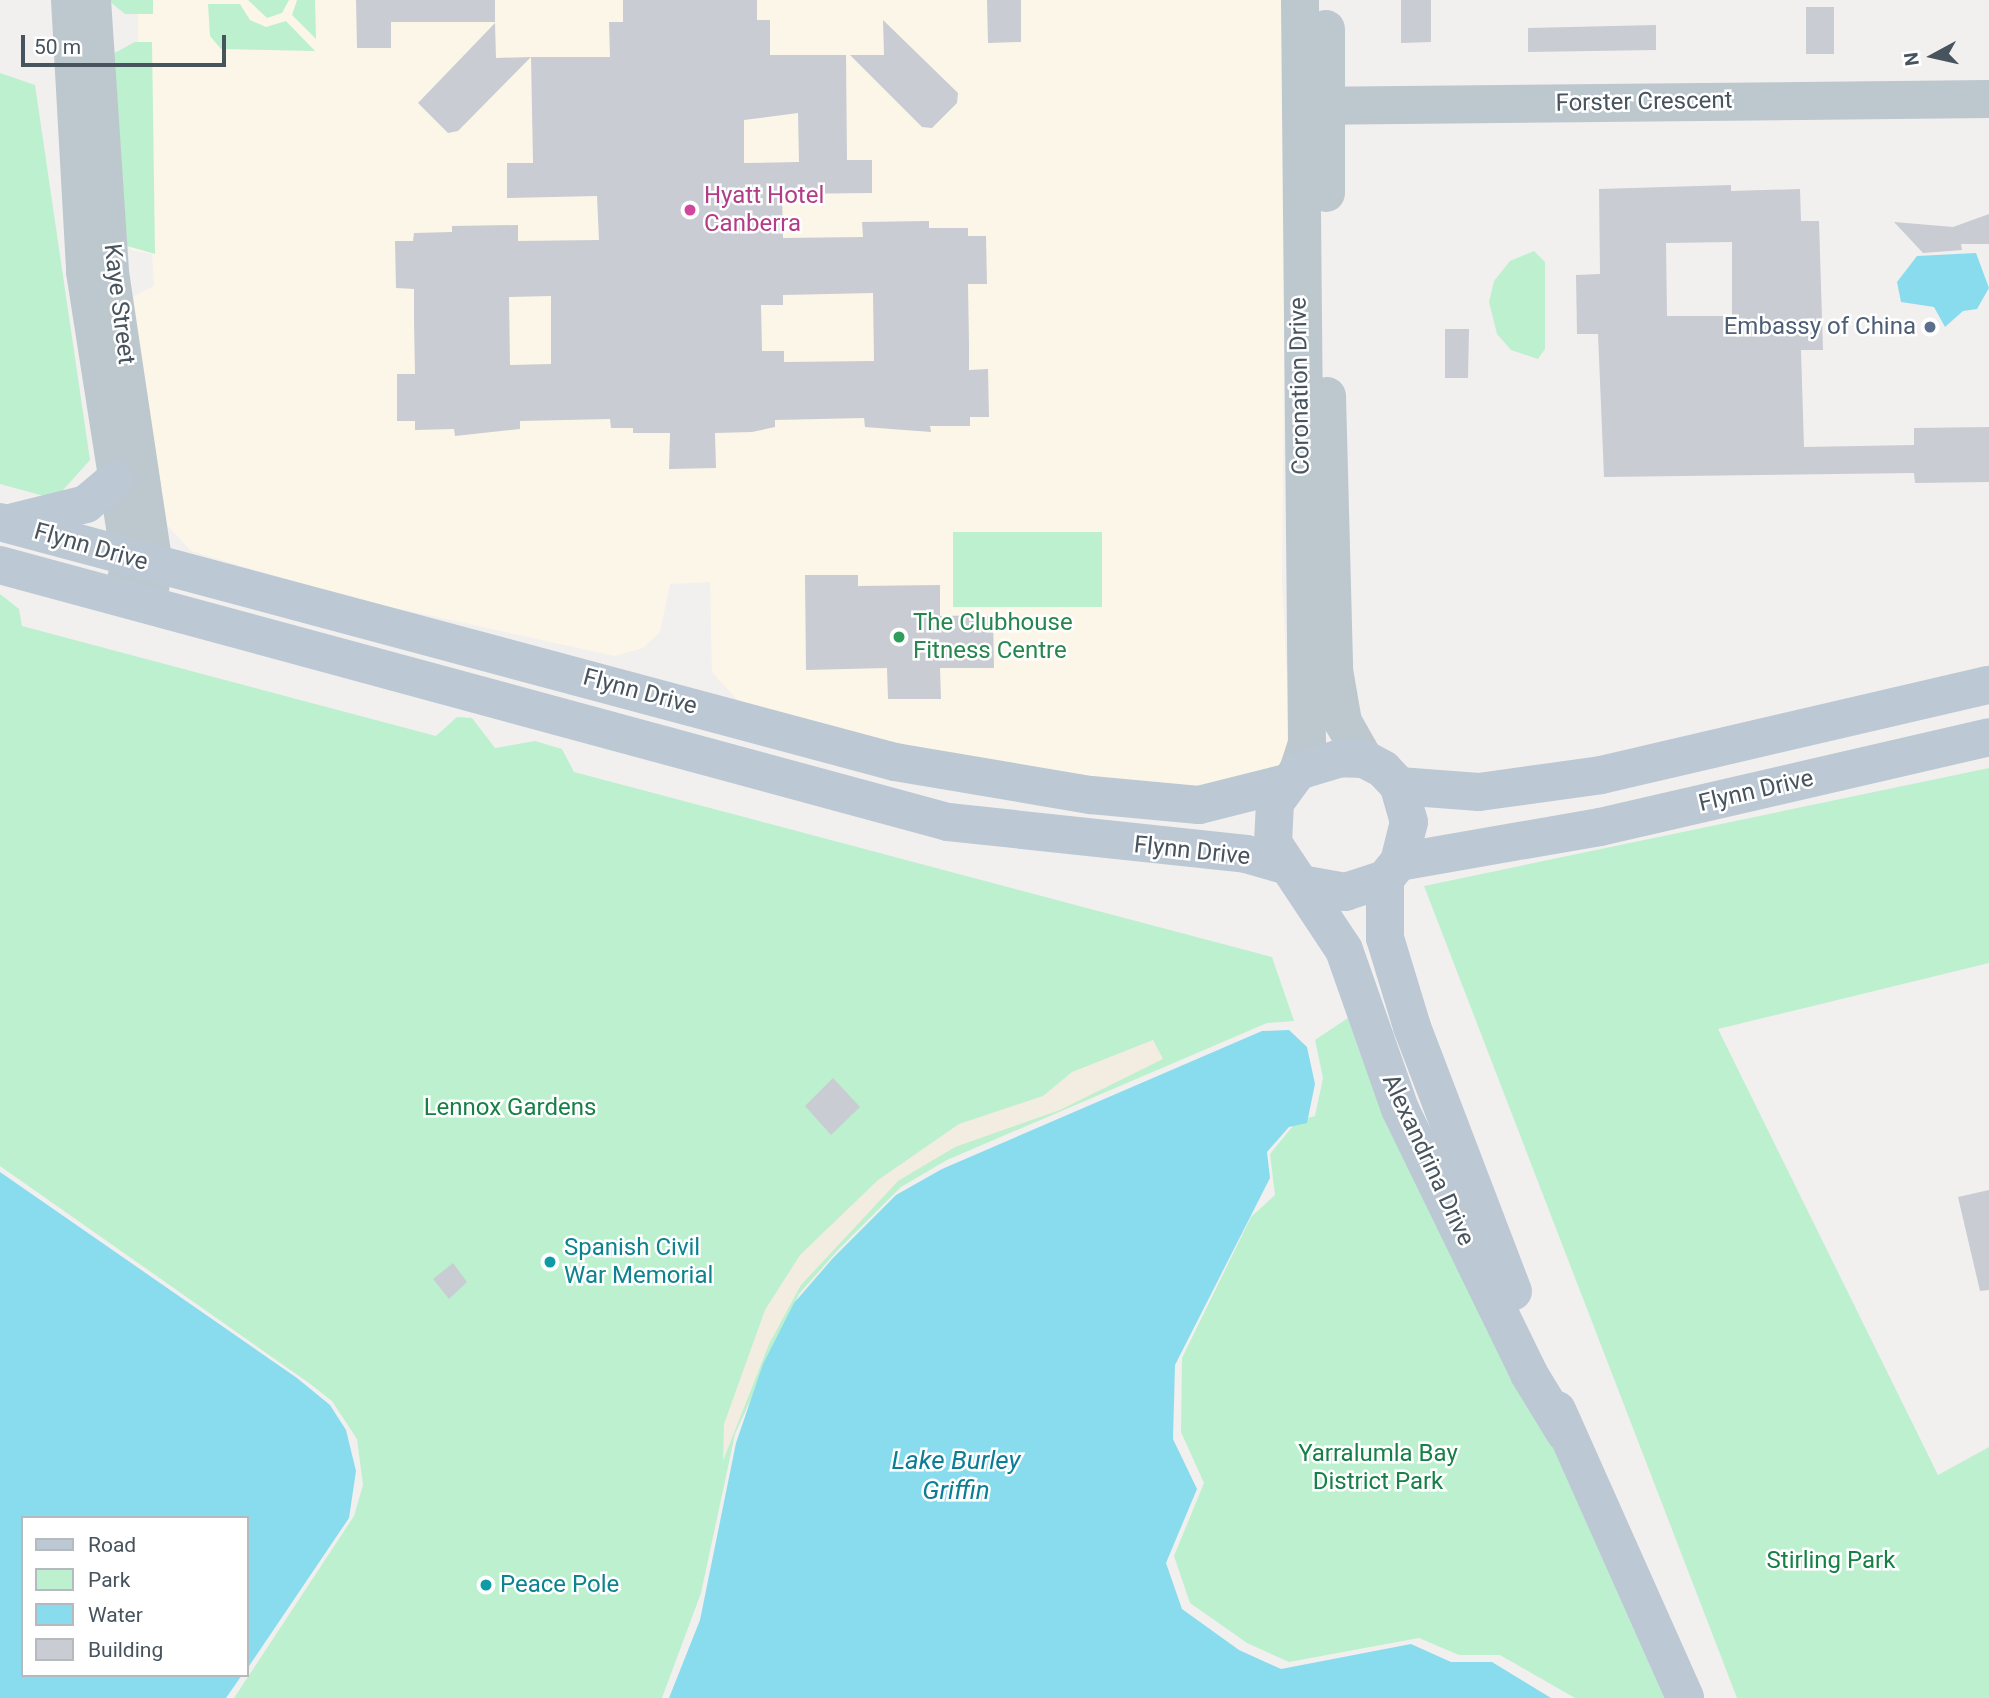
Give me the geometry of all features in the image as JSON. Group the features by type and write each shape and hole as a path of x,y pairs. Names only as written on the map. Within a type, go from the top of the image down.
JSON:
{"main road":[{"path":"3,523 86,504 115,480"},
{"name":"Flynn Drive","path":"3,523 895,762 990,781 1199,805 1292,777"},
{"name":"Flynn Drive","path":"0,565 948,822 1246,853 1293,875"},
{"path":"279,641 291,601"},
{"name":"Flynn Drive","path":"1399,786 1479,792 1601,775 1989,685"},
{"name":"Flynn Drive","path":"1392,871 1600,827 1989,737"},
{"path":"1324,759 1364,759 1399,786 1409,822 1392,871 1345,892 1293,875 1271,824 1292,777 1324,759"},
{"name":"Alexandrina Drive","path":"1392,871 1385,938 1412,1027 1566,1433 1685,1698"},
{"name":"Alexandrina Drive","path":"1293,875 1345,950 1400,1109 1529,1374 1566,1433"}],"street":[{"name":"Kaye Street","path":"67,0 82,272 115,480 142,562"},
{"name":"Kaye Street","path":"95,0 113,272 142,562 135,602"},
{"name":"Coronation Drive","path":"1300,0 1314,106 1325,306 1334,670 1343,722 1364,759"},
{"name":"Coronation Drive","path":"1292,777 1307,744 1314,106 1325,0"},
{"name":"Forster Crescent","path":"1314,106 1989,99"}],"shaded area":[{"path":"108,0 1287,0 1282,583 1290,738 1278,768 1210,787 1088,777 916,749 741,704 712,672 710,582 670,584 660,632 643,648 615,656 354,599 191,551 167,525 132,297 154,286 152,254 131,250 116,51 138,42 138,15"}],"green space":[{"path":"108,0 153,0 153,14 125,14"},
{"path":"248,0 289,0 282,13 267,18"},
{"path":"297,0 315,0 316,39 292,15"},
{"path":"208,4 240,4 250,20 266,27 286,21 315,51 221,49 210,36"},
{"path":"135,42 152,42 155,254 127,246 114,53"},
{"path":"0,73 35,85 90,460 55,499 0,484"},
{"path":"1534,251 1545,262 1545,349 1538,359 1511,350 1497,334 1489,302 1494,281 1510,261"},
{"path":"953,532 1102,532 1102,607 953,607"},
{"name":"Lennox Gardens","path":"0,594 19,609 22,626 436,736 457,717 472,718 495,748 535,741 562,749 574,772 1272,957 1294,1021 1267,1023 947,1160 901,1187 838,1250 799,1294 735,1434 701,1593 662,1698 234,1698 354,1516 363,1485 357,1439 332,1401 309,1383 0,1166"},
{"name":"Stirling Park","path":"1989,768 1989,963 1718,1029 1938,1475 1989,1447 1989,1698 1737,1698 1424,886"},
{"name":"Yarralumla Bay District Park","path":"1354,1014 1669,1698 1575,1698 1500,1655 1459,1655 1419,1638 1289,1662 1247,1643 1190,1603 1174,1556 1204,1483 1181,1432 1182,1358 1251,1217 1275,1195 1270,1154 1297,1121 1315,1116 1323,1078 1315,1040"}],"sand":[{"path":"1153,1040 1163,1059 1060,1110 955,1147 898,1181 801,1285 769,1344 723,1461 724,1424 765,1310 800,1255 878,1180 959,1124 1043,1096 1072,1072"}],"water":[{"path":"1976,253 1989,288 1977,309 1963,311 1945,327 1934,307 1901,302 1897,282 1917,256"},
{"name":"Lake Burley Griffin","path":"1289,1030 1307,1047 1315,1084 1307,1123 1289,1127 1267,1152 1270,1178 1175,1365 1173,1439 1197,1489 1166,1563 1182,1609 1239,1650 1281,1669 1411,1644 1451,1662 1492,1662 1551,1698 669,1698 700,1620 736,1443 763,1364 794,1303 833,1258 896,1195 942,1169 1262,1031"},
{"path":"0,1172 297,1378 330,1405 346,1430 356,1471 349,1518 248,1668 248,1516 21,1516 21,1677 241,1677 226,1698 0,1698"}],"building":[{"path":"356,0 495,0 495,22 391,22 391,48 357,48"},
{"name":"Hyatt Hotel Canberra","path":"623,0 757,0 757,20 770,20 770,55 846,55 847,160 872,160 872,193 782,194 783,238 863,237 862,222 929,221 929,228 968,228 968,236 986,236 987,284 968,284 969,370 988,369 989,417 970,417 970,426 930,426 931,432 865,427 864,418 775,420 775,427 752,432 715,433 716,468 669,469 670,433 633,433 633,428 611,428 610,419 520,421 520,429 455,436 454,429 415,430 415,421 397,421 397,374 415,374 414,289 396,288 395,241 413,241 414,233 452,232 452,226 518,225 518,241 599,240 597,196 507,198 507,163 533,163 531,57 610,57 609,22 623,22","holes":["798,113 799,162 744,163 744,120","873,293 874,361 784,362 784,351 762,351 761,305 783,305 783,295","551,296 551,364 510,365 509,297"]},
{"path":"987,0 1021,0 1021,42 988,43"},
{"path":"1401,0 1431,0 1431,42 1401,43"},
{"path":"1806,7 1834,7 1834,54 1806,54"},
{"path":"883,20 958,93 957,103 932,128 922,127 850,55 884,55"},
{"path":"495,23 496,58 531,57 458,131 448,133 418,103"},
{"path":"1656,25 1656,50 1528,52 1528,28"},
{"path":"1731,185 1731,191 1800,189 1801,221 1819,221 1823,350 1801,350 1804,447 1914,445 1914,428 1989,427 1989,482 1915,483 1914,473 1604,477 1598,334 1577,334 1576,275 1600,274 1599,189","holes":["1732,242 1732,316 1667,316 1666,243"]},
{"path":"1989,214 1989,244 1961,244 1962,250 1923,253 1894,222 1953,227"},
{"path":"1445,329 1469,329 1468,378 1445,378"},
{"name":"The Clubhouse Fitness Centre","path":"805,575 858,575 858,586 940,585 940,616 993,615 994,668 940,668 941,699 888,699 887,668 806,670"},
{"path":"833,1078 860,1107 831,1135 805,1106"},
{"path":"1989,1190 1989,1290 1980,1291 1958,1197"},
{"path":"453,1263 467,1282 449,1299 433,1279"}],"place":[{"name":"Hyatt Hotel Canberra","path":"690,210"},
{"name":"Embassy of China","path":"1930,327"},
{"name":"The Clubhouse Fitness Centre","path":"899,637"},
{"name":"Spanish Civil War Memorial","path":"550,1262"},
{"name":"Peace Pole","path":"486,1585"}]}
